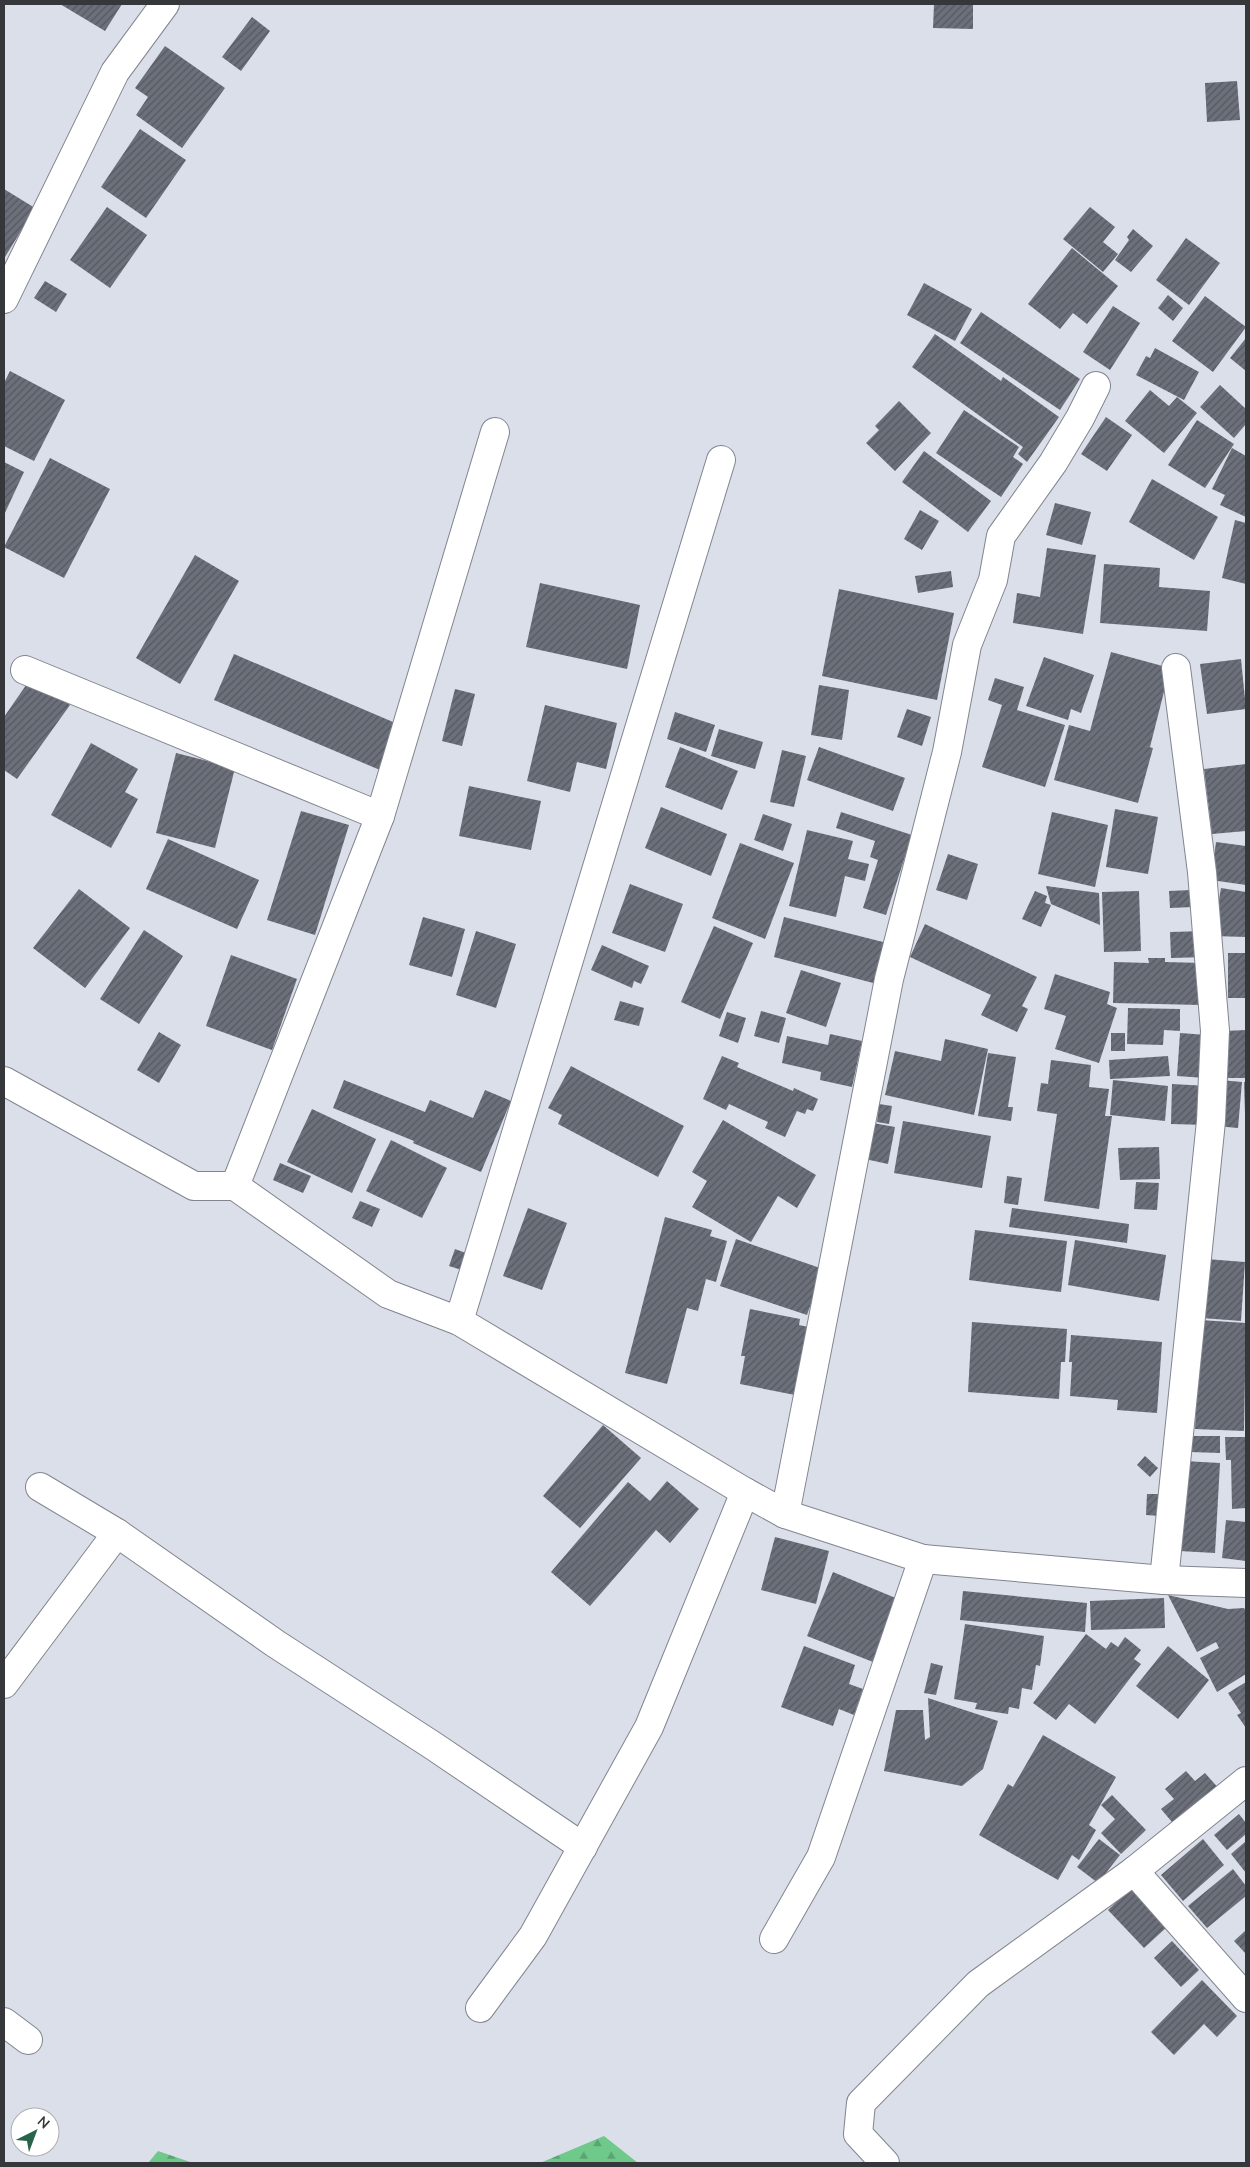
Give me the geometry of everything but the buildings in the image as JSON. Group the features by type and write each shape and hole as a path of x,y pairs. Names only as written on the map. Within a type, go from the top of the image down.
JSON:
{"street":[{"path":"4,300 115,72 165,4"},
{"path":"785,1514 889,979 948,752 968,645 993,580 1001,536 1053,463 1080,418 1096,386"},
{"path":"235,1186 380,816 495,432"},
{"path":"459,1321 721,460"},
{"path":"1164,1580 1211,1122 1215,1031 1202,872 1176,668"},
{"path":"25,670 380,816"},
{"path":"4,1081 194,1186 235,1186 388,1294 459,1321 785,1514 922,1559 1164,1580 1246,1582"},
{"path":"40,1487 117,1534 276,1644 432,1745 583,1847"},
{"path":"480,2008 533,1936 649,1726 745,1492"},
{"path":"4,1684 117,1534"},
{"path":"774,1939 821,1857 922,1559"},
{"path":"886,2163 858,2134 861,2103 978,1984 1134,1871 1246,1781"},
{"path":"1134,1871 1246,1998"},
{"path":"4,2022 28,2040"}],"green space":[{"path":"604,2136 638,2163 540,2163"},
{"path":"158,2151 193,2163 148,2163"}]}
